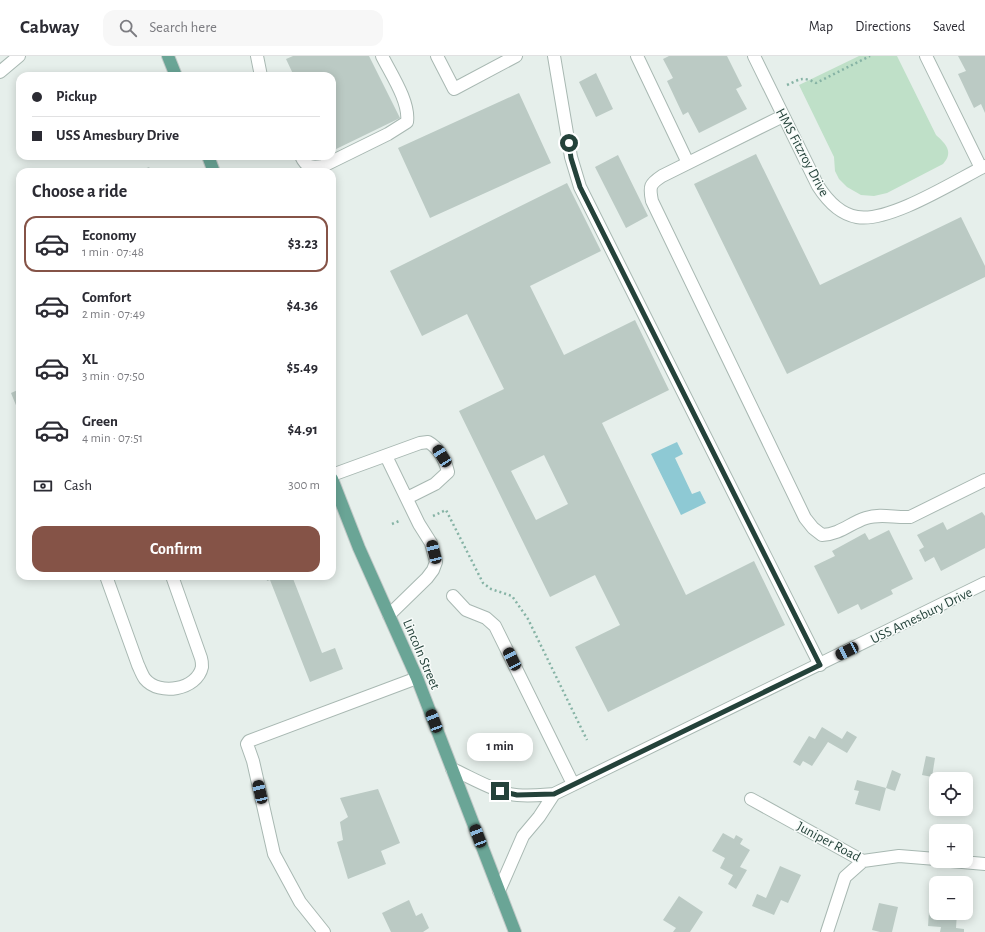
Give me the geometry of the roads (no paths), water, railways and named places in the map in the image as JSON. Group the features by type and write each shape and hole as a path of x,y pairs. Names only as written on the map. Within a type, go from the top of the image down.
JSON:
{"main road":[{"path":"168,56 174,72"},
{"name":"Lincoln Street","path":"336,488 359,548 417,678 515,932"}],"street":[{"path":"0,72 19,56"},
{"path":"257,56 260,72"},
{"path":"336,160 388,134 407,122 408,114 403,99 382,56"},
{"path":"437,56 454,89 510,57"},
{"path":"554,56 571,158 580,187 820,665"},
{"path":"637,56 688,163"},
{"name":"HMS Fitzroy Drive","path":"754,56 818,186 826,199 841,211 858,217 873,217 889,213 905,207 983,167"},
{"path":"926,56 983,167"},
{"path":"783,116 662,176 652,182 650,190 652,201 805,518 813,528 822,535 833,534 865,518 880,515 899,518 910,517 985,480"},
{"path":"303,160 304,163 313,167 323,166 335,160"},
{"path":"336,474 420,443 428,442 435,446 447,465 448,472 435,484 407,498"},
{"path":"386,456 419,524 431,543 436,562 433,570 427,578 389,615"},
{"path":"107,580 138,665 145,679 154,685 166,689 181,687 190,683 196,678 202,666 201,658 173,580"},
{"name":"USS Amesbury Drive","path":"452,769 500,791 510,794 554,794 985,583"},
{"path":"453,596 466,610 486,618 496,626 573,784"},
{"path":"324,932 300,902 274,854 253,761 247,744 249,741 417,678"},
{"name":"USS Amesbury Drive","path":"499,891 523,836 539,817 554,794"},
{"name":"Juniper Road","path":"751,799 863,861 899,856 929,858"},
{"path":"827,932 845,877 863,861"},
{"path":"973,863 985,864"}],"water":[{"path":"677,442 683,454 675,458 692,494 700,491 706,503 681,515 651,454"}]}
